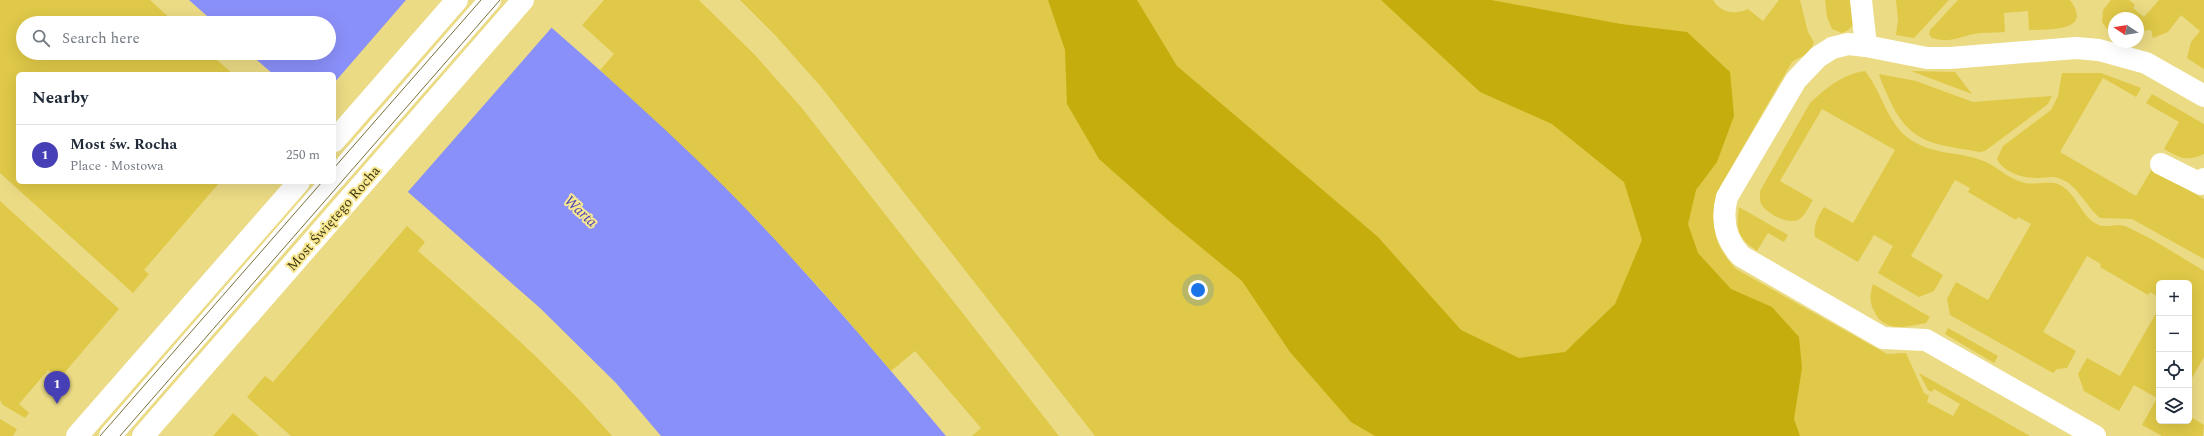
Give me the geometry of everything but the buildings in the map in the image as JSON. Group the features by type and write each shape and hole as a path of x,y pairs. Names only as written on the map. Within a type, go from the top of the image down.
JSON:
{"street":[{"path":"336,140 457,0"},
{"path":"336,177 490,0"},
{"name":"Most Świętego Rocha","path":"142,436 523,0"},
{"path":"1861,0 1866,46"},
{"path":"2095,436 1926,340 1883,338 1741,256 1731,243 1725,227 1724,216 1727,197 1796,80 1818,57 1832,48 1848,44 1928,58 1950,58 2076,48 2099,50 2146,63 2204,96"},
{"path":"2161,164 2203,183"},
{"path":"77,436 87,428 297,184"},
{"path":"110,436 329,184"}],"shaded area":[{"path":"0,0 150,0 167,16 16,16 16,60 217,60 231,72 16,72 16,184 218,184 144,270 149,274 133,293 0,173"},
{"path":"604,0 699,0 755,55 801,107 1059,436 972,436 981,428 915,351 891,371 822,291 751,214 600,70 614,54 582,25"},
{"path":"740,0 1713,0 1720,8 1728,12 1738,12 1748,9 1763,21 1779,0 1800,0 1808,32 1814,42 1808,53 1792,62 1720,187 1714,222 1717,240 1721,249 1736,269 1887,354 1906,353 1924,393 1929,396 1927,402 1953,416 1960,404 1934,389 1932,392 1928,390 1919,373 2030,436 1095,436 822,88 775,35"},
{"path":"1048,0 1137,0 1177,66 1378,237 1461,330 1519,358 1565,352 1615,304 1642,240 1624,182 1552,124 1480,92 1381,0 1491,0 1621,24 1687,32 1730,72 1734,116 1717,162 1696,190 1688,224 1698,253 1731,289 1772,307 1799,337 1802,368 1794,419 1800,436 1375,436 1351,422 1290,352 1242,281 1169,221 1099,159 1067,104 1065,50"},
{"path":"1825,0 1853,0 1854,20 1851,27 1842,33 1832,29 1827,17"},
{"path":"1896,0 1949,0 1914,38 1896,35 1898,20"},
{"path":"1958,0 2070,0 2076,10 2077,18 2073,23 2066,27 2057,29 2029,30 2028,11 2004,13 2005,32 1977,33 1948,40 1932,38 1929,34 1930,30"},
{"path":"2111,0 2129,0 2135,5 2133,8 2138,12 2108,12 2108,29 2102,22 2103,10"},
{"path":"2159,0 2204,0 2204,69 2187,58 2191,42 2200,31 2181,15 2168,32 2153,38 2151,30 2144,31 2144,17"},
{"path":"1865,71 1871,79 1894,122 1907,137 1917,143 1937,151 1978,159 1988,163 2014,179 2025,183 2058,184 2069,192 2085,214 2095,223 2103,226 2119,225 2127,227 2157,242 2204,271 2204,357 2192,378 2192,280 2156,280 2156,295 2150,292 2148,295 2100,267 2101,264 2087,256 2043,332 2076,351 2067,368 2057,369 2053,373 1950,315 1947,299 1956,282 1988,300 2031,224 2018,217 2016,220 1968,192 1970,188 1955,180 1911,256 1943,275 1934,291 1919,297 1878,273 1893,246 1874,235 1858,262 1815,237 1815,225 1824,207 1853,223 1895,150 1822,109 1780,181 1813,200 1801,218 1792,221 1777,217 1764,208 1760,198 1760,191 1810,103 1835,82"},
{"path":"1911,71 1955,72 1972,94"},
{"path":"2062,73 2101,73 2141,88 2136,97 2103,78 2060,152 2136,196 2152,169 2204,199 2204,259 2132,219 2100,218 2076,190 2065,181 2054,177 2034,178 2022,176 2010,171 2000,164 1997,159 2003,146 2051,110 2058,96"},
{"path":"1879,74 1916,81 1973,102 2052,96 2048,104 1985,151 1979,152 1928,141 1909,129 1892,105"},
{"path":"2152,94 2204,124 2204,154 2192,158 2183,158 2164,149 2179,122 2146,103"},
{"path":"0,201 119,309 59,379 48,370 19,404 29,413 25,418 3,405 0,400"},
{"path":"1739,207 1788,235 1784,242 1768,233 1757,251 1750,246 1745,242 1739,233"},
{"path":"407,226 425,242 418,251 493,317 542,363 566,386 612,436 291,436 247,397 265,376 273,382"},
{"path":"1873,284 1930,317 1926,323 1911,326 1896,327 1884,323 1878,318 1871,304"},
{"path":"2156,313 2156,397 2134,385 2119,411 2084,391 2078,374 2087,358 2120,376"},
{"path":"1948,328 1998,356 1994,363 1945,334"},
{"path":"2156,400 2156,424 2192,424 2192,418 2204,425 2203,436 2162,436 2142,425"},
{"path":"233,413 259,436 213,436"},
{"path":"0,419 17,429 13,436 0,436"}],"water":[{"name":"Warta","path":"189,0 520,0 609,78 696,159 752,215 802,269 946,436 661,436 616,383 540,308 336,129 336,72 271,72 257,60 336,60 336,16 207,16"}],"pier":[{"path":"406,0 523,0 553,26 406,194 336,132 336,81"}],"tram line":[{"path":"336,166 481,0"},
{"path":"120,436 500,0"},
{"path":"100,436 320,184"}],"place":[{"name":"Most św. Rocha","path":"57,404"}]}
